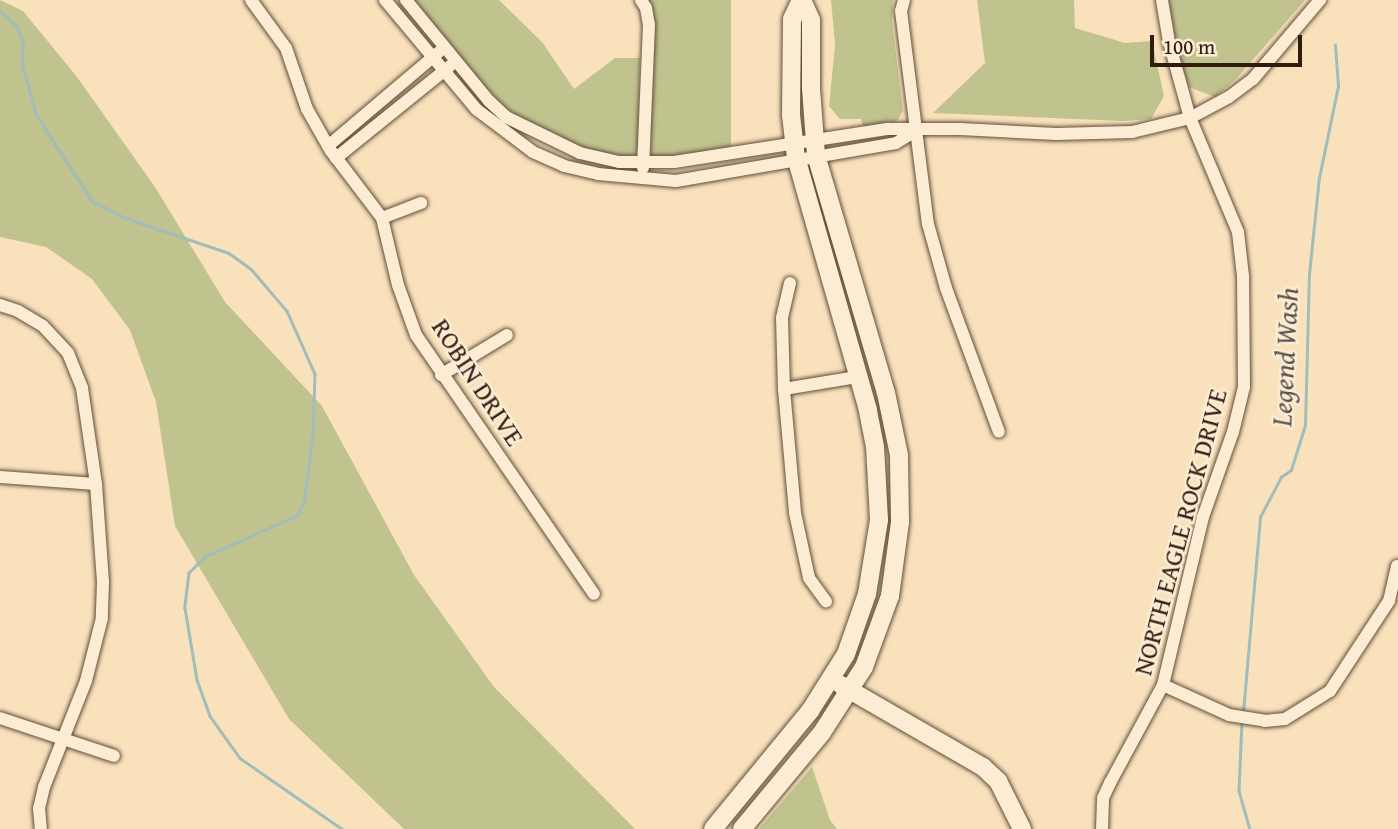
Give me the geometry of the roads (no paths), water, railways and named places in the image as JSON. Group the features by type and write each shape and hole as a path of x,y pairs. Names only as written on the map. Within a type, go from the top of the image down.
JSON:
{"street":[{"name":"ROBIN DRIVE","path":"251,0 286,47 307,109 328,146 382,218 398,285 416,335 594,594"},
{"path":"385,0 476,109 533,152 576,169 676,181 796,150"},
{"path":"406,0 489,101 506,117 580,153 619,162 674,162 896,143 915,131 960,129 1056,134 1132,132 1190,118 1229,97 1253,79 1320,0"},
{"path":"641,0 646,8 649,24 644,179"},
{"path":"742,829 821,734 851,690 878,634 890,596 900,522 899,455 886,393 816,148 811,89 811,20 802,0"},
{"path":"713,829 789,738 831,680 862,614 875,558 879,520 875,447 868,411 796,150 791,115 793,19 802,0"},
{"path":"904,0 901,11 928,224 946,288 999,432"},
{"name":"NORTH EAGLE ROCK DRIVE","path":"1101,829 1103,798 1163,685 1203,517 1233,432 1244,387 1243,276 1238,232 1190,118 1169,42 1162,0"},
{"path":"328,146 445,47"},
{"path":"336,158 456,61"},
{"path":"382,218 421,204"},
{"path":"790,283 782,318 784,389 801,552 809,578 826,601"},
{"path":"0,305 18,311 43,326 58,340 72,361 82,388 96,484 103,582 102,618 86,681 39,808 41,829"},
{"path":"441,375 507,335"},
{"path":"784,389 857,377 875,391 899,455"},
{"path":"0,477 96,484"},
{"path":"1163,685 1245,719 1286,719 1294,715 1330,691 1347,668 1389,601 1397,566"},
{"path":"831,680 983,767 998,781 1022,829"},
{"path":"0,718 114,756"}],"waterway":[{"path":"0,11 17,26 23,42 23,66 36,114 92,201 126,218 229,253 252,270 287,311 315,374 313,436 304,503 297,516 205,557 189,573 185,608 197,680 210,716 240,758 342,829"},
{"name":"Legend Wash","path":"1243,712 1260,517 1281,477 1291,470 1305,425 1309,274 1319,178 1338,86 1335,45"},
{"name":"Legend Wash","path":"1242,722 1239,791 1250,829"}]}
